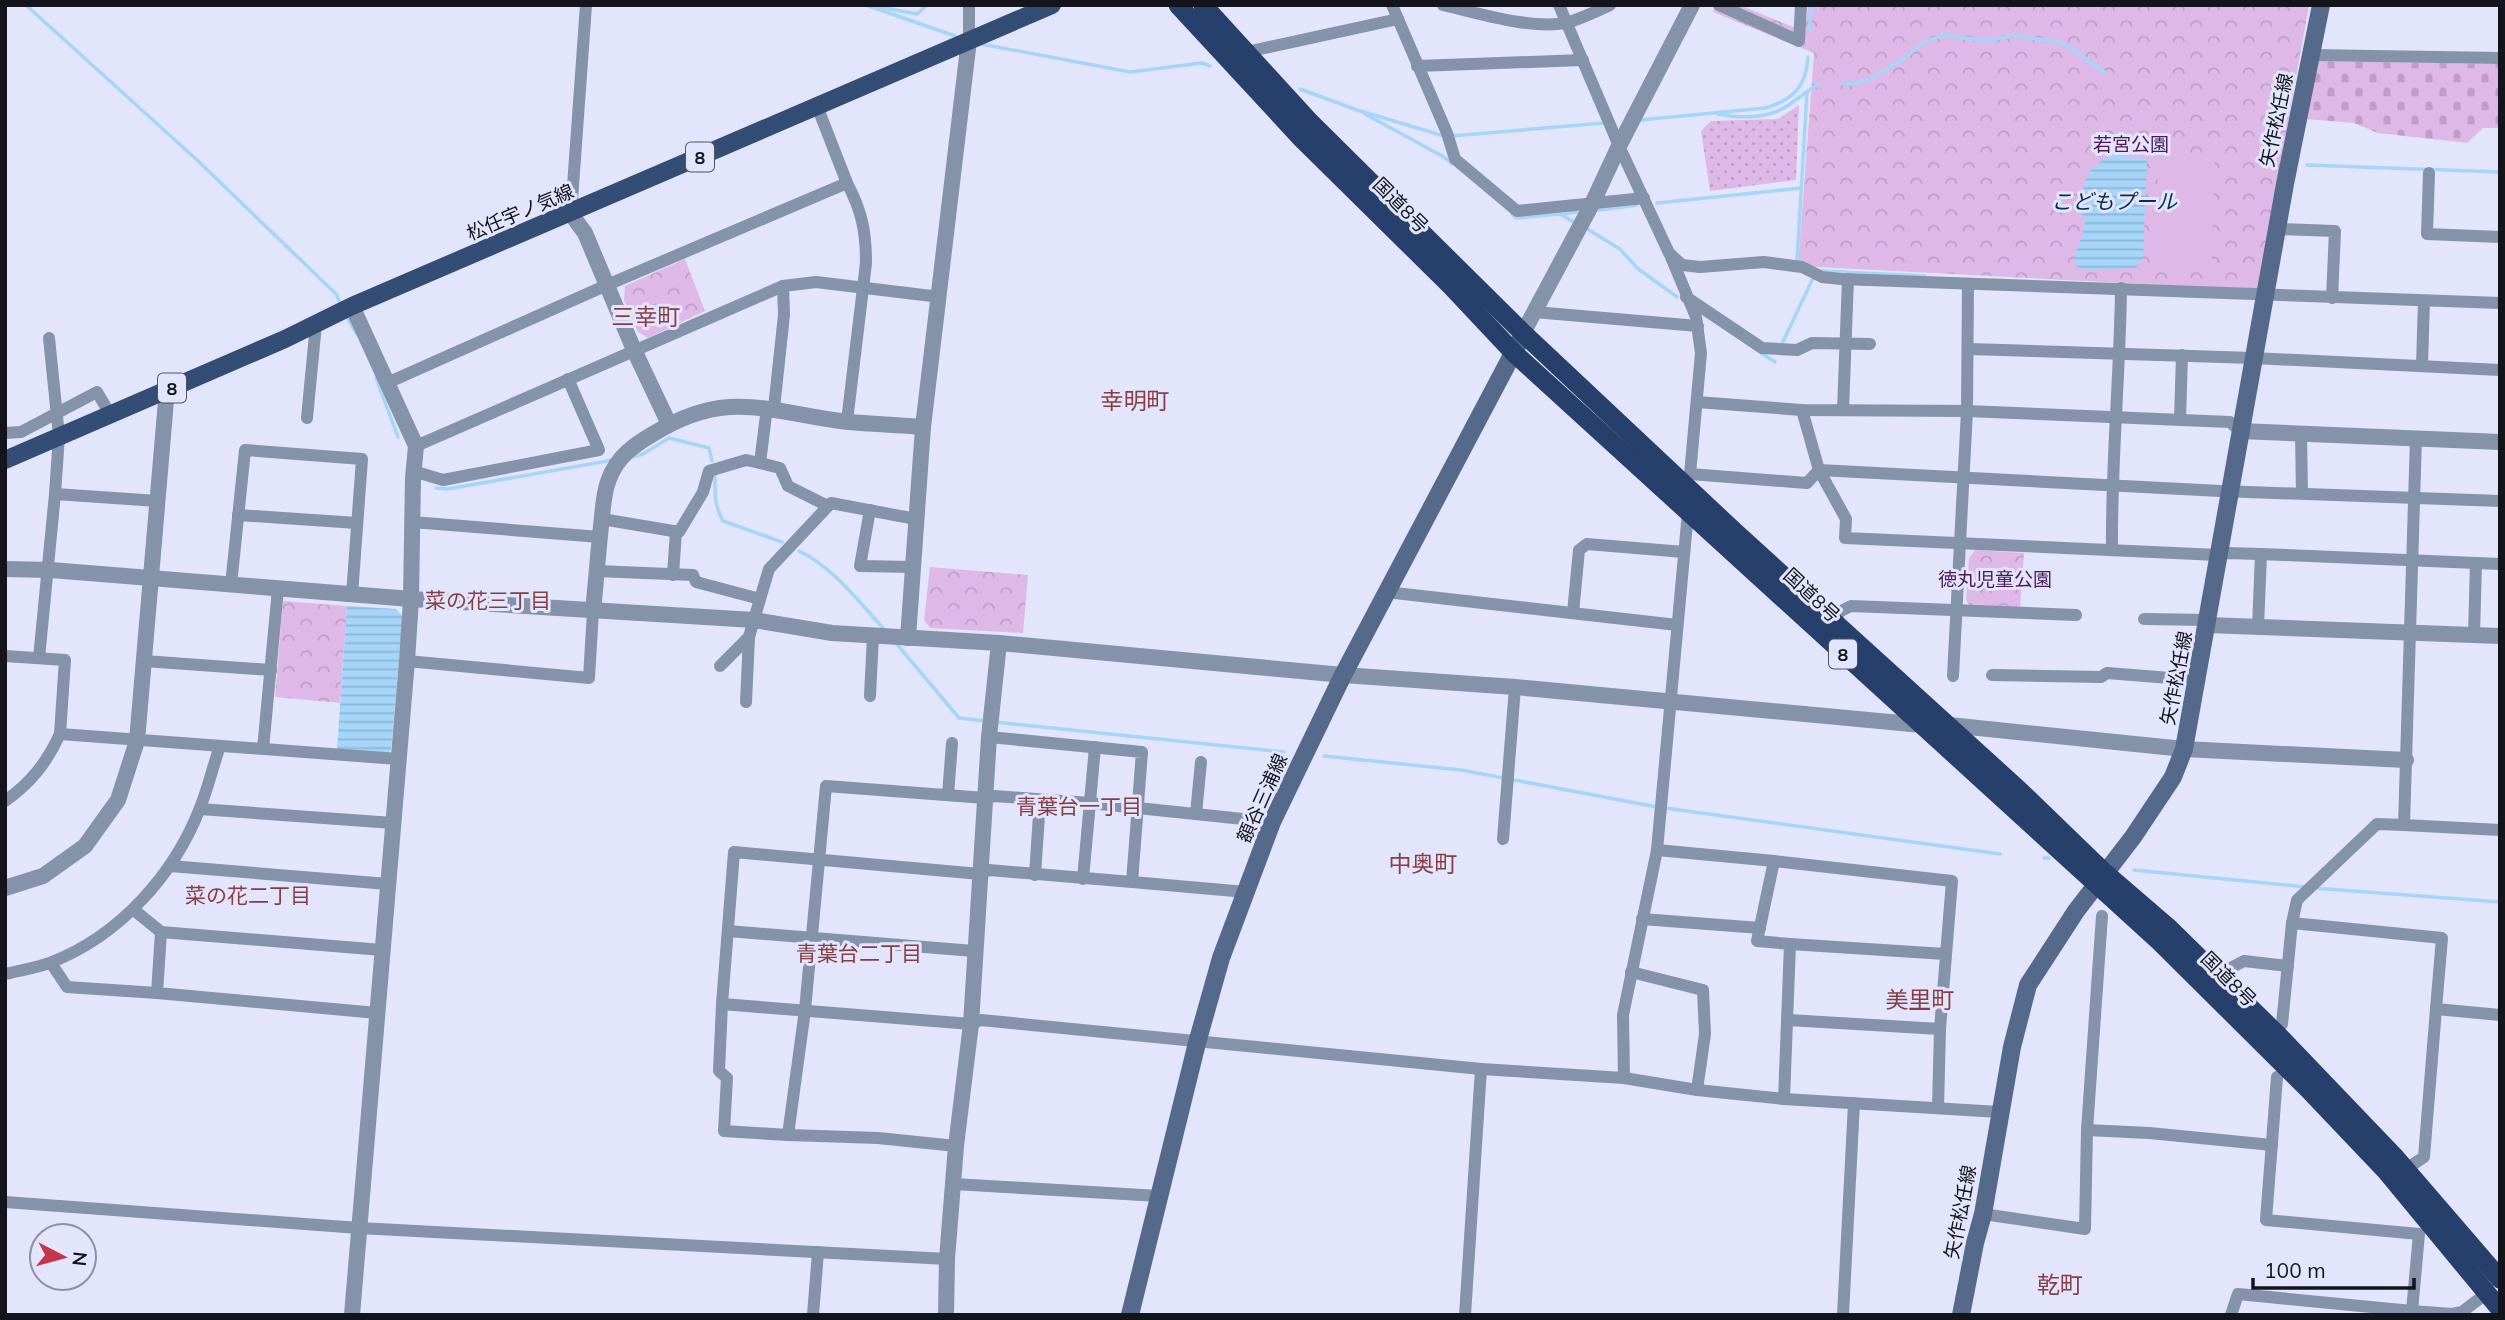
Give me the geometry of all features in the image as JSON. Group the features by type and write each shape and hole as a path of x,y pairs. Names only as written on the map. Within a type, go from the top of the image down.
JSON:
{"highway":[{"name":"国道8号","path":"1178,5 1302,139 1451,286 1514,353 1922,725 2101,879 2170,929 2298,1054 2409,1173 2493,1286 2500,1309"},
{"name":"国道8号","path":"1203,5 1318,130 1523,333 1686,478 1833,620 1949,725 2271,1052 2493,1286"},
{"path":"2409,1173 2434,1190 2500,1258"}],"main road":[{"name":"松任宇ノ気線","path":"5,460 345,309 1052,5"},
{"name":"矢作松任線","path":"1961,1315 1983,1214 2012,1047 2028,985 2076,911 2173,777 2184,749 2253,358 2321,5"},
{"name":"額谷三浦線","path":"1130,1315 1197,1043 1221,958 1272,822 1343,675 1523,333"}],"street":[{"path":"586,5 571,214 585,233 634,350 669,424"},
{"path":"870,696 892,637 913,567 923,426 969,40 970,5"},
{"path":"1392,5 1449,138 1455,159 1517,211 1644,198"},
{"path":"1443,5 1470,8 1523,23 1567,23 1611,5"},
{"path":"1559,5 1619,146 1669,253 1698,326 1701,353 1686,478 1807,483 1819,470"},
{"path":"1523,333 1592,204 1692,5"},
{"path":"1719,5 1799,41 1801,5"},
{"path":"1246,52 1398,19"},
{"path":"2311,55 2500,58"},
{"path":"1417,66 1583,60"},
{"path":"817,106 847,183 859,206 866,237 866,264 847,421"},
{"path":"2429,173 2427,234 2500,237"},
{"path":"387,383 607,285 847,183"},
{"path":"2277,229 2335,231 2332,298"},
{"path":"1669,253 1682,265 1700,267 1764,262 1802,267 1822,277 1848,279 2500,303"},
{"path":"1843,410 1848,279"},
{"path":"416,446 783,286 816,282 940,297"},
{"path":"1953,676 1967,411 1968,284"},
{"path":"760,463 785,316 783,286"},
{"path":"2112,550 2112,485 2121,288"},
{"path":"1685,296 1762,348 1797,350 1812,343 1870,344"},
{"path":"2421,365 2424,301"},
{"path":"345,309 387,383 416,446 407,661 352,1315"},
{"path":"1534,312 1698,326"},
{"path":"307,418 316,324"},
{"path":"39,658 59,436 49,338"},
{"path":"1969,349 2182,355 2500,370"},
{"path":"2180,420 2182,355"},
{"path":"413,471 443,480 599,450 568,379"},
{"path":"5,888 43,876 85,845 118,800 137,741 167,390"},
{"path":"5,433 21,432 97,392 110,414"},
{"path":"1696,402 1802,410 1967,411 2230,422 2240,431 2500,442"},
{"path":"407,661 589,678 600,537 609,478 632,446 669,424 717,407 747,405 847,421 923,426"},
{"path":"1802,410 1819,470 1846,519 1845,538 2218,555 2261,554 2500,564"},
{"path":"21,432 27,450"},
{"path":"2301,433 2302,493"},
{"path":"2404,825 2416,438"},
{"path":"231,585 245,450 362,459 352,595"},
{"path":"602,520 679,532 703,492 709,471 746,460 780,468 788,486 828,506"},
{"path":"1819,470 2229,491 2500,501"},
{"path":"55,494 158,501"},
{"path":"746,702 750,637 769,569 831,503 916,519"},
{"path":"870,510 855,566 913,567"},
{"path":"1624,1078 1623,1015 1657,850 1688,512"},
{"path":"238,515 357,523"},
{"path":"412,522 600,537"},
{"path":"673,575 676,531"},
{"path":"1573,613 1579,550 1587,544 1684,552"},
{"path":"2258,627 2261,554"},
{"path":"2474,634 2476,563"},
{"path":"5,569 352,595 754,620 832,633 999,643 1343,675 1515,687 1922,725 1949,725 2184,749 2406,760"},
{"path":"597,571 694,575 696,582 760,599"},
{"path":"263,749 278,589"},
{"path":"1386,593 1677,625"},
{"path":"1833,620 1841,611 1851,607 2076,615"},
{"path":"2144,619 2258,627 2500,636"},
{"path":"720,666 750,637"},
{"path":"946,1315 947,1259 956,1146 971,1024 990,728 999,643"},
{"path":"5,656 65,660 60,734 40,769 27,785 5,801"},
{"path":"144,661 271,670"},
{"path":"1992,675 2101,677 2107,673 2196,680"},
{"path":"1503,839 1515,687"},
{"path":"990,728 1095,747 1142,752 1132,882"},
{"path":"60,734 398,759"},
{"path":"948,796 952,743"},
{"path":"5,974 51,963 79,948 134,910 170,866 200,808 220,746"},
{"path":"1083,879 1095,747"},
{"path":"1196,814 1201,762"},
{"path":"788,1135 805,1010 826,786 948,796 995,796 1090,803 1272,822"},
{"path":"1035,874 1040,800"},
{"path":"200,808 393,823"},
{"path":"2282,1024 2292,923 2297,900 2376,824 2500,830"},
{"path":"1657,850 1952,881 1940,1029 1938,1108"},
{"path":"956,1146 878,1138 724,1131 727,1078 719,1071 734,852 980,874 989,870 1245,892"},
{"path":"1774,861 1757,941 1945,954"},
{"path":"170,866 388,884"},
{"path":"134,910 161,932 382,950"},
{"path":"1983,1214 2085,1229 2087,1130 2102,916"},
{"path":"1642,919 1760,928"},
{"path":"2292,923 2442,938 2424,1157 2409,1173"},
{"path":"728,931 974,951"},
{"path":"157,993 161,932"},
{"path":"1784,1099 1790,944"},
{"path":"2217,975 2244,961 2288,966"},
{"path":"51,963 67,987 377,1013"},
{"path":"1631,972 1703,990 1705,1034 1697,1090"},
{"path":"722,1004 971,1024 981,1020 1482,1069 1624,1078 1697,1090 1784,1099 1999,1112"},
{"path":"2436,1009 2500,1016"},
{"path":"1788,1020 1940,1029"},
{"path":"2271,1052 2269,1112 2273,1123"},
{"path":"1465,1315 1482,1069"},
{"path":"2277,1077 2266,1220 2418,1234 2412,1313"},
{"path":"1843,1315 1854,1103"},
{"path":"2087,1130 2272,1145"},
{"path":"954,1184 1159,1196"},
{"path":"5,1202 359,1228 947,1259"},
{"path":"813,1315 818,1252"},
{"path":"2231,1315 2238,1294 2412,1313 2452,1314 2462,1312 2493,1286"}],"green space":[{"name":"若宮公園","path":"1715,5 1740,5 1800,30 1806,24 1808,5 2309,5 2258,290 1798,266 1814,53 1713,12"},
{"path":"2317,61 2500,64 2500,128 2483,128 2467,143 2378,133 2354,123 2306,119"},
{"path":"1799,105 1796,180 1710,191 1701,131 1711,121 1778,119"},
{"path":"2159,156 2215,160 2211,270 2152,267"},
{"path":"685,259 705,311 648,338 638,332 624,300 625,286"},
{"name":"徳丸児童公園","path":"1975,550 2024,553 2020,608 1970,606 1966,600 1969,558"},
{"path":"930,567 1028,575 1023,633 930,628 924,620"},
{"path":"283,601 347,606 340,703 275,697"}],"water":[{"name":"こどもプール","path":"2112,155 2147,159 2143,258 2136,268 2085,270 2077,267 2076,260 2084,225 2081,212 2084,185 2095,166"},
{"path":"347,606 396,609 403,617 391,750 388,754 337,750"}],"waterway":[{"path":"26,5 197,160 336,294 341,305"},
{"path":"866,5 955,36"},
{"path":"874,6 917,14 927,5"},
{"path":"1809,29 1812,5"},
{"path":"1842,84 1857,84 1870,79 1905,58 1924,42 1944,35 1984,41 2016,36 2059,42 2105,73"},
{"path":"981,44 1130,72 1202,63 1210,66"},
{"path":"1640,120 1775,105 1790,96 1801,84 1808,57"},
{"path":"1718,114 1742,117 1767,115 1787,106 1819,84"},
{"path":"1300,89 1357,110 1444,136"},
{"path":"1800,262 1797,260 1807,92"},
{"path":"1365,114 1452,164"},
{"path":"1452,136 1604,123"},
{"path":"2307,165 2500,172"},
{"path":"1657,203 1801,188"},
{"path":"1599,210 1637,205"},
{"path":"1562,214 1577,212"},
{"path":"1512,214 1516,218 1560,214 1577,224"},
{"path":"1584,227 1620,249 1637,268 1677,297"},
{"path":"1821,271 1925,276"},
{"path":"1782,344 1814,276"},
{"path":"346,315 356,333"},
{"path":"1761,353 1775,362"},
{"path":"376,378 398,437"},
{"path":"631,457 643,454 669,438 709,448 712,461"},
{"path":"436,488 448,489 613,460"},
{"path":"715,474 715,493 723,521 782,542"},
{"path":"799,551 834,576 884,629"},
{"path":"896,643 959,718 986,721"},
{"path":"994,722 1284,752"},
{"path":"1324,756 1461,770 1657,807"},
{"path":"1665,808 2000,854"},
{"path":"2044,858 2049,858"},
{"path":"2134,870 2306,887"},
{"path":"2314,888 2500,902"}],"district":[{"name":"三幸町","path":"646,316"},
{"name":"幸明町","path":"1135,400"},
{"name":"菜の花三丁目","path":"488,600"},
{"name":"青葉台一丁目","path":"1079,806"},
{"name":"中奥町","path":"1423,863"},
{"name":"菜の花二丁目","path":"248,895"},
{"name":"青葉台二丁目","path":"859,953"},
{"name":"美里町","path":"1920,999"},
{"name":"乾町","path":"2060,1284"}]}
